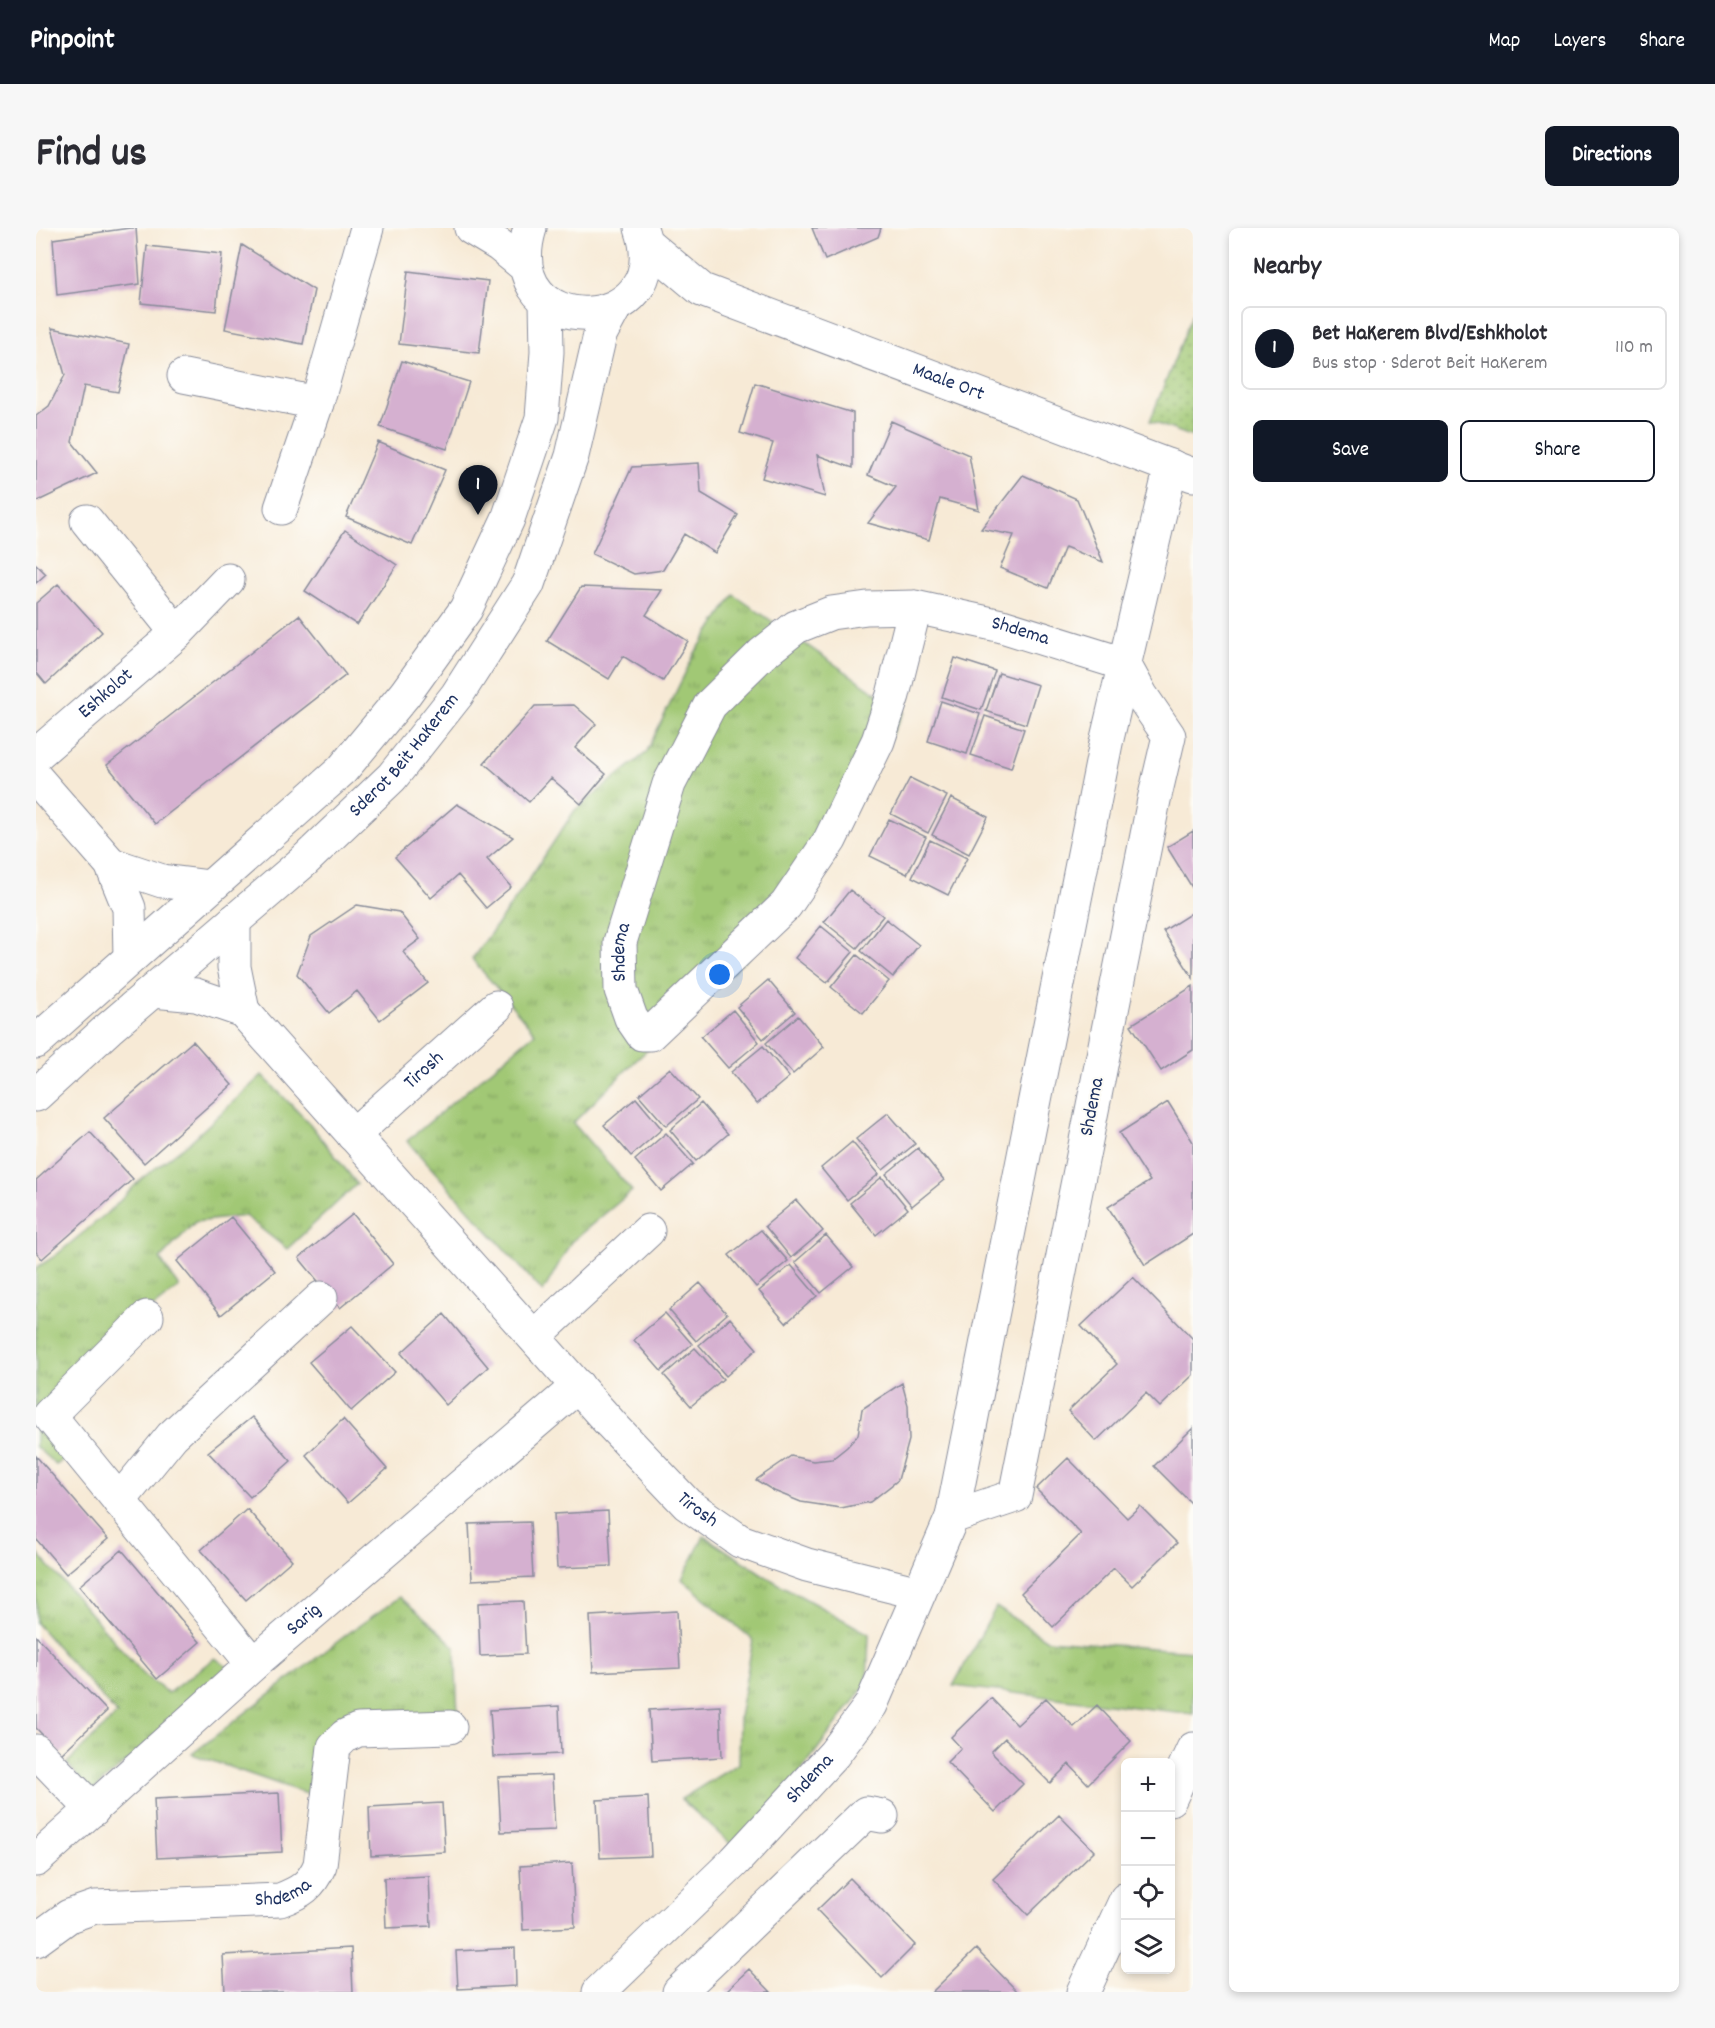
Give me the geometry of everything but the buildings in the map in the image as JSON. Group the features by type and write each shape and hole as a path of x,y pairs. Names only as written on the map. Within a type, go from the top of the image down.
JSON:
{"street":[{"path":"281,508 317,403 367,228"},
{"path":"471,228 499,245 526,267"},
{"path":"530,228 524,248 526,267 533,286 546,301"},
{"name":"Maale Ort","path":"643,235 702,290 1182,471"},
{"name":"Sderot Beit HaKerem","path":"36,1095 303,862 392,777 457,695 528,584 572,456 600,335 623,301 641,280 646,262 643,235"},
{"name":"Maale Ort","path":"546,301 562,310 580,315 598,314 623,301 702,290"},
{"name":"Sderot Beit HaKerem","path":"36,1042 342,770 405,694 466,609 508,519 542,418 547,352 546,301"},
{"path":"184,376 317,403"},
{"name":"Shdema","path":"599,1992 728,1868 834,1754 871,1705 951,1517 1106,743 1124,664 1182,471"},
{"path":"87,521 177,633"},
{"name":"Eshkolot","path":"36,755 177,633 228,580"},
{"name":"Shdema","path":"915,607 893,695 878,741 830,840 786,905 650,1034 642,1034 631,1017 621,990 620,942 669,784 710,705 762,654 796,627 831,613 867,608 915,607 1002,626 1124,664 1169,736 1154,800 1015,1496 951,1517"},
{"path":"36,778 111,864 129,908 130,958"},
{"path":"111,864 162,881 210,887"},
{"path":"234,921 234,967 243,1011"},
{"path":"153,991 196,994 243,1011"},
{"name":"Tirosh","path":"353,1135 496,1007"},
{"name":"Tirosh","path":"243,1011 578,1386 687,1504 740,1541 807,1565 919,1593"},
{"path":"534,1337 648,1231"},
{"path":"119,1501 172,1436 321,1298"},
{"path":"147,1317 49,1415 253,1664"},
{"name":"Sarig","path":"36,1860 253,1664 578,1386"},
{"name":"Shdema","path":"36,1940 69,1916 95,1907 280,1900 299,1893 314,1879 320,1865 334,1747 345,1736 358,1730 450,1727"},
{"path":"1175,1788 1193,1749"},
{"path":"36,1751 93,1810"},
{"path":"679,1992 866,1813 882,1816"},
{"path":"1083,1992 1121,1908"}],"green space":[{"path":"1193,313 1193,437 1150,421"},
{"path":"734,595 904,712 791,918 630,1066 573,1123 632,1191 571,1242 543,1292 407,1141 535,1033 472,959 575,810 646,753 695,653"},
{"path":"262,1075 310,1124 357,1184 287,1249 245,1216 195,1222 160,1259 179,1287 100,1349 42,1409 72,1454 56,1465 36,1447 36,1268 55,1256 113,1208 141,1179 190,1142"},
{"path":"704,1536 770,1579 869,1634 867,1683 790,1786 735,1848 681,1799 738,1764 739,1717 753,1640 682,1579"},
{"path":"36,1551 144,1675 168,1693 215,1658 233,1671 91,1792 67,1763 117,1714 36,1623"},
{"path":"400,1597 455,1647 458,1717 352,1722 316,1797 192,1754 350,1632"},
{"path":"996,1607 1047,1640 1193,1651 1193,1714 953,1686"}],"place":[{"name":"Bet HaKerem Blvd/Eshkholot","path":"478,515"}]}
